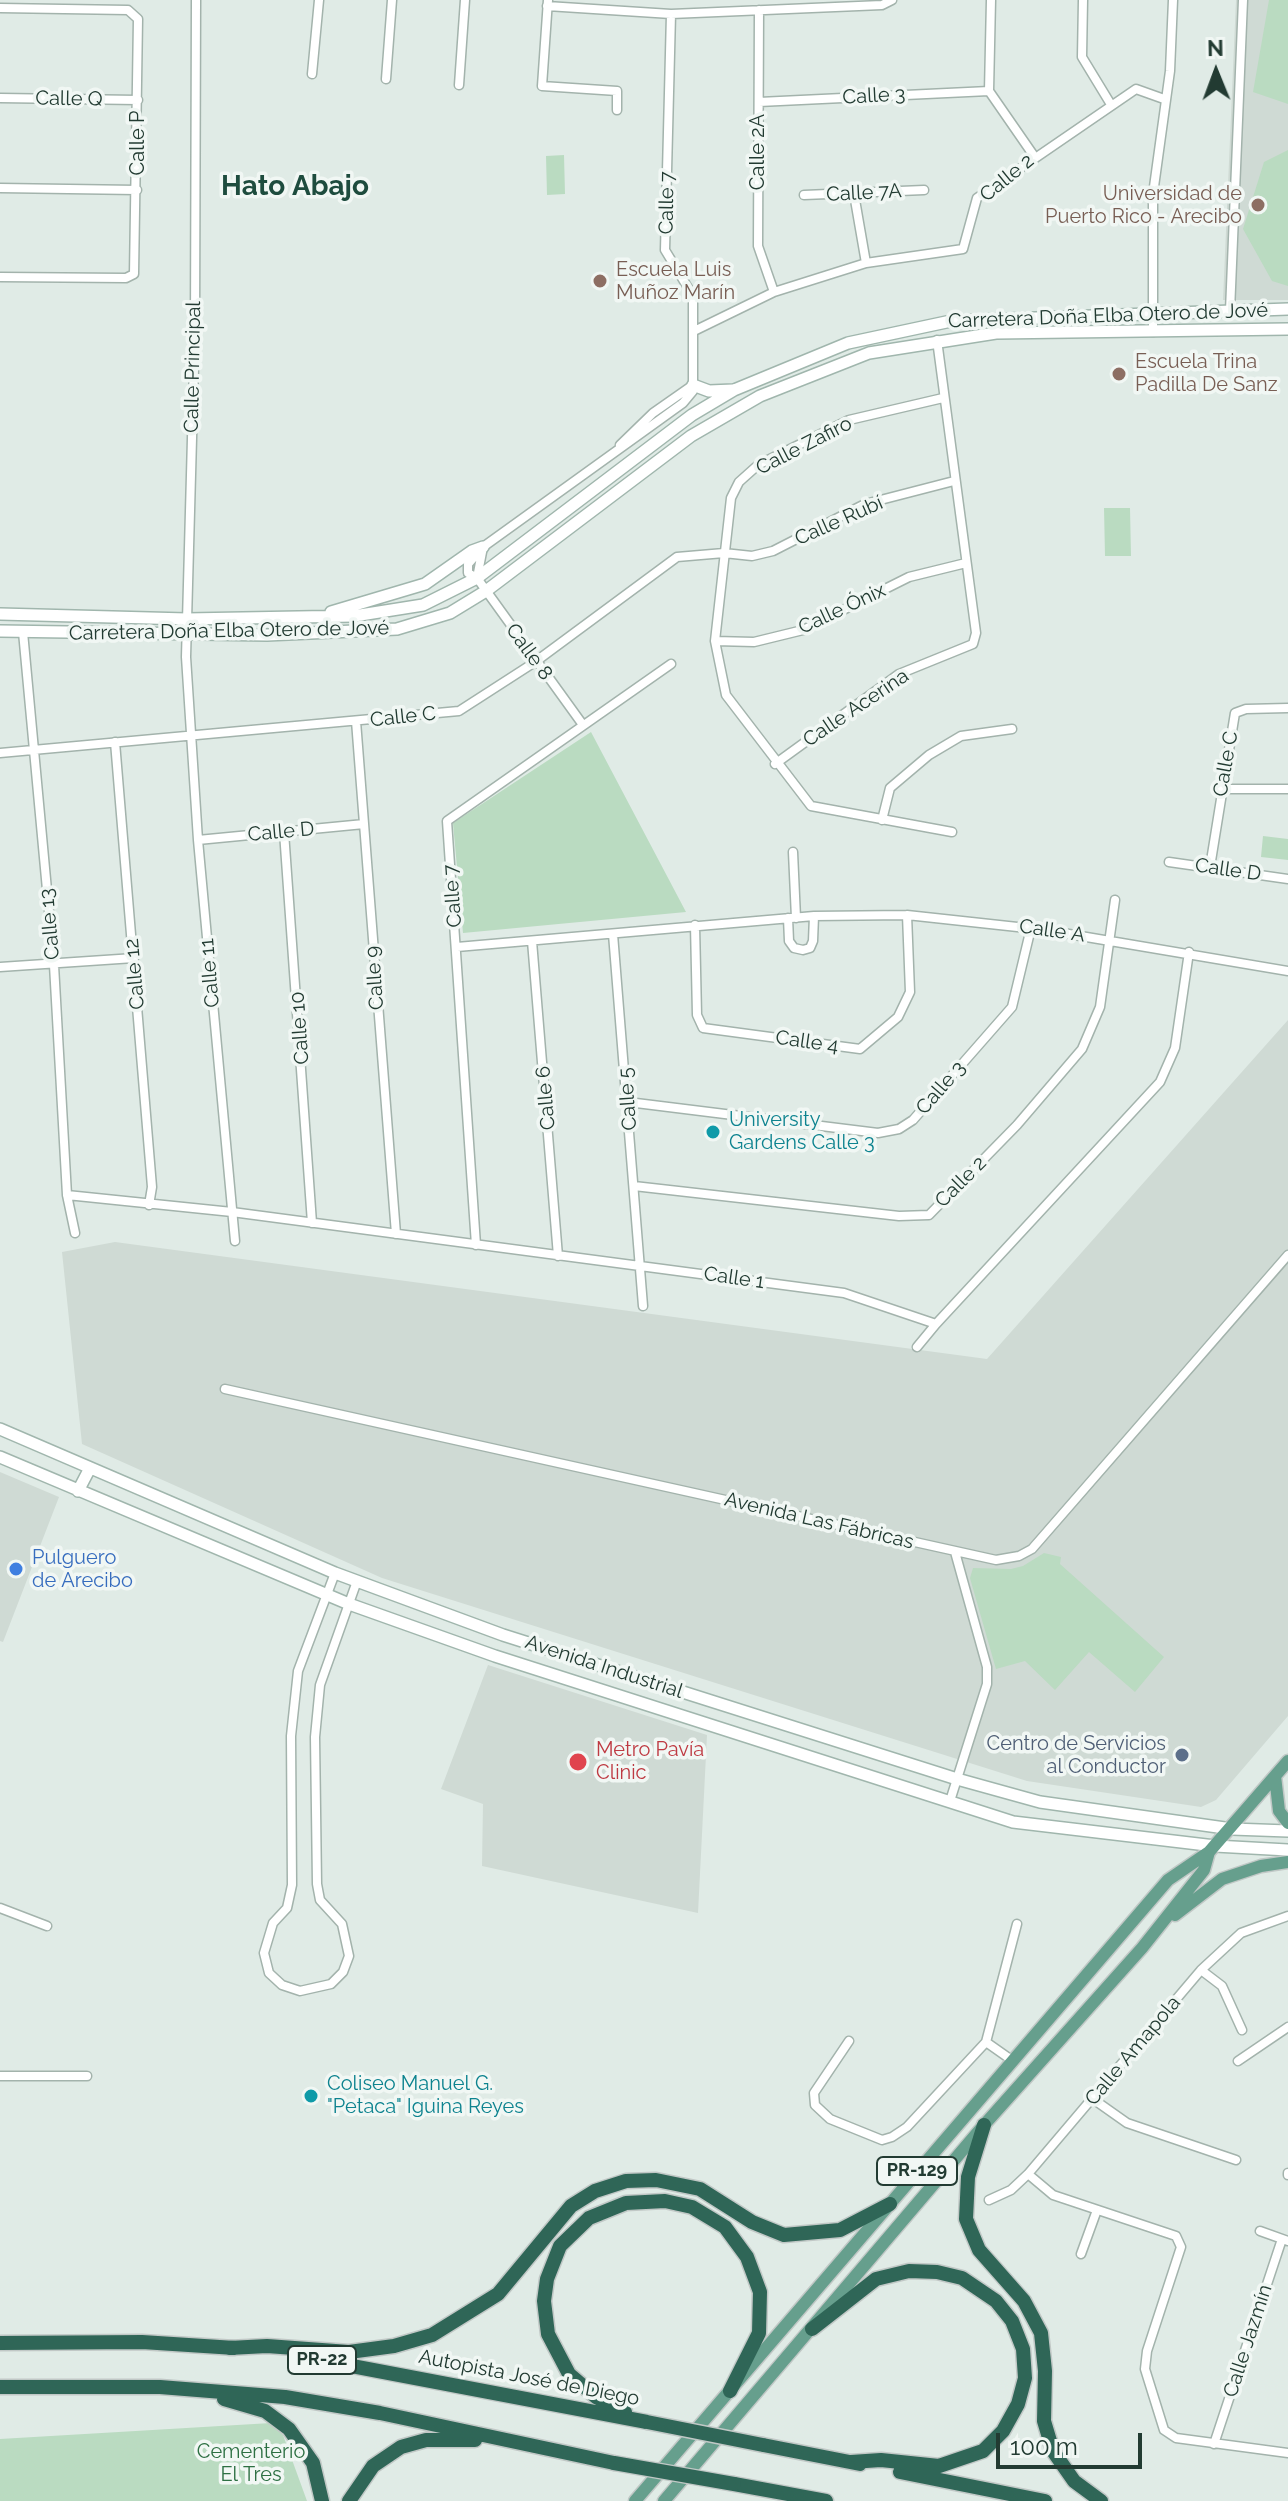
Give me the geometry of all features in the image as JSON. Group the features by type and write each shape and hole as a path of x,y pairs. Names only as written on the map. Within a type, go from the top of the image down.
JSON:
{"highway":[{"path":"984,2125 968,2177 966,2219 979,2250 1024,2301 1041,2333 1045,2360 1044,2421 1053,2451 1074,2481 1101,2501"},
{"path":"229,2348 267,2346 349,2352 380,2349 432,2335 498,2294 571,2206 595,2191 626,2181 656,2180 690,2185 709,2193 752,2222 784,2235 840,2230 890,2204"},
{"path":"643,2421 596,2397 569,2374 552,2346 545,2320 547,2279 560,2246 589,2218 615,2206 653,2201 692,2207 725,2227 741,2246 756,2280 761,2313 754,2348 730,2391"},
{"path":"812,2329 876,2279 909,2271 937,2272 962,2278 996,2301 1012,2321 1023,2349 1025,2378 1018,2404 1003,2431 983,2451 939,2466 881,2460 851,2462"},
{"name":"Autopista José de Diego","path":"0,2343 129,2342 229,2348 334,2362 1045,2501"},
{"name":"PR-22","path":"0,2387 160,2387 285,2397 532,2444 614,2463 826,2501"},
{"path":"160,2387 236,2400 277,2419 307,2451 322,2501"},
{"path":"349,2501 373,2466 411,2443 458,2438 532,2444"},
{"path":"734,2484 743,2492 772,2501"}],"main road":[{"name":"PR-129","path":"635,2501 1168,1880 1212,1849 1288,1761"},
{"path":"1275,1776 1279,1811 1288,1823"},
{"name":"PR-129","path":"664,2501 984,2125 1142,1948 1204,1870 1212,1849"},
{"path":"1142,1948 1181,1908 1222,1879 1261,1866 1288,1862"}],"street":[{"name":"Calle Principal","path":"191,734 185,635 194,344 196,0"},
{"path":"312,74 319,0"},
{"path":"386,79 392,0"},
{"path":"459,85 465,0"},
{"path":"617,110 617,91 542,86 548,3 671,14 882,5 892,0"},
{"path":"991,0 989,91 1034,156"},
{"path":"1083,0 1082,57 1110,103"},
{"path":"1153,332 1153,194 1170,71 1173,0"},
{"path":"1214,331 1230,311 1243,0"},
{"name":"Calle P","path":"0,8 135,13 138,19 134,274 126,278 0,277"},
{"name":"Calle 2A","path":"759,10 758,246 774,292"},
{"name":"Calle 7","path":"671,14 665,250 693,296 693,385"},
{"name":"Calle 2","path":"694,331 774,292 866,263 963,249 977,198 1110,103 1136,89 1164,99"},
{"name":"Calle 3","path":"759,102 989,91"},
{"name":"Calle Q","path":"0,98 138,100"},
{"path":"0,188 137,190"},
{"name":"Calle 7A","path":"804,195 924,190"},
{"path":"854,194 854,215 866,263"},
{"name":"Carretera Doña Elba Otero de Jové","path":"0,614 187,619 319,617 390,612 423,605 477,578 692,415 734,390 801,360 891,331 989,318 1288,309"},
{"name":"Carretera Doña Elba Otero de Jové","path":"0,631 185,635 355,633 397,629 450,613 486,591 691,436 760,396 869,353 996,333 1288,329"},
{"path":"937,340 966,563"},
{"path":"477,578 468,573 468,564 483,547 618,448 653,413 693,385 709,391 734,390"},
{"name":"Calle Zafiro","path":"724,553 731,498 739,482 758,465 849,420 943,398"},
{"name":"Calle Rubí","path":"724,553 752,556 773,551 865,504 954,481"},
{"path":"319,617 425,584 472,551 483,547"},
{"path":"724,553 715,641 726,695 775,764 811,806 952,832"},
{"name":"Calle C","path":"0,753 459,711 535,662 677,557 724,553"},
{"name":"Calle Acerina","path":"775,764 899,674 973,644 976,633 966,563"},
{"name":"Calle Ónix","path":"715,641 754,642 803,630 909,577 966,563"},
{"name":"Calle 8","path":"477,578 583,725"},
{"name":"Calle 13","path":"23,632 54,965 67,1195 74,1216 75,1233"},
{"name":"Calle 7","path":"476,1245 447,821 671,664"},
{"name":"Calle C","path":"1210,867 1235,713 1246,709 1288,708"},
{"name":"Calle 9","path":"356,721 396,1234"},
{"path":"882,820 890,788 929,755 961,736 1012,729"},
{"name":"Calle 11","path":"191,734 235,1241"},
{"name":"Calle 12","path":"115,742 152,1187 149,1205"},
{"path":"1221,789 1288,789"},
{"name":"Calle D","path":"198,840 364,824"},
{"name":"Calle 10","path":"284,832 312,1223"},
{"path":"793,852 789,941 794,948 810,948 814,916"},
{"name":"Calle D","path":"1169,862 1288,879"},
{"path":"1109,940 1115,900"},
{"name":"Calle A","path":"457,947 814,916 907,915 1031,928 1189,952 1288,971"},
{"name":"Calle 4","path":"695,925 697,1015 703,1028 860,1049 898,1017 910,992 907,915"},
{"name":"Calle 3","path":"628,1102 878,1133 899,1129 913,1120 1012,1007 1031,928"},
{"name":"Calle 5","path":"613,934 643,1306"},
{"name":"Calle 2","path":"634,1186 899,1216 929,1215 1017,1125 1082,1049 1100,1007 1109,940"},
{"name":"Calle 6","path":"532,941 558,1256"},
{"path":"917,1347 1160,1082 1175,1048 1189,952"},
{"path":"0,967 134,958"},
{"name":"Calle 1","path":"67,1195 232,1212 844,1293 936,1324"},
{"name":"Avenida Las Fábricas","path":"225,1389 996,1560 1019,1556 1032,1549 1288,1255"},
{"name":"Avenida Industrial","path":"0,1429 335,1573 503,1635 957,1779 1040,1802 1232,1829 1288,1831"},
{"name":"Avenida Industrial","path":"0,1457 349,1604 509,1661 950,1801 1039,1826 1212,1849 1288,1850"},
{"path":"78,1491 90,1468"},
{"path":"950,1801 987,1684 987,1667 955,1552"},
{"path":"335,1573 298,1671 292,1704 292,1885 287,1908 273,1923 264,1953 269,1973 282,1985 300,1991 331,1984 343,1972 349,1956 342,1924 320,1900 317,1884 315,1737 320,1685 357,1581"},
{"path":"0,1908 47,1926"},
{"name":"Calle Amapola","path":"989,2200 1011,2190 1028,2174 1201,1970 1241,1933 1288,1916"},
{"path":"849,2041 814,2093 815,2105 830,2119 882,2140 907,2127 986,2042 1017,1924"},
{"path":"1201,1970 1222,1986 1242,2030"},
{"path":"1238,2061 1288,2027"},
{"path":"986,2042 1013,2061"},
{"path":"0,2076 87,2076"},
{"path":"1093,2099 1127,2123 1236,2160"},
{"path":"1028,2174 1053,2195 1176,2236 1181,2247 1147,2351 1145,2369 1164,2430 1176,2438 1288,2453"},
{"path":"1081,2254 1097,2210"},
{"path":"1260,2231 1285,2240"},
{"name":"Calle Jazmín","path":"1214,2444 1285,2240"}],"shaded area":[{"name":"Universidad de Puerto Rico - Arecibo","path":"1236,0 1288,0 1288,300 1223,300"},
{"path":"1288,1020 1288,1716 1216,1800 1201,1807 1027,1781 382,1578 82,1444 62,1252 115,1242 987,1359"},
{"name":"Pulguero de Arecibo","path":"0,1472 59,1497 3,1642 0,1641"},
{"name":"Metro Pavía Clinic","path":"488,1665 707,1735 698,1913 482,1866 483,1804 441,1789"}],"green space":[{"path":"1269,0 1288,0 1288,104 1253,92"},
{"path":"1288,150 1288,286 1272,281 1243,229 1264,162"},
{"path":"564,155 565,194 547,195 546,156"},
{"path":"1104,508 1130,508 1131,556 1105,556"},
{"path":"591,732 686,912 463,933 453,823"},
{"path":"1263,836 1288,839 1288,860 1261,857"},
{"path":"1044,1553 1061,1557 1060,1564 1164,1657 1135,1692 1089,1652 1055,1690 1025,1661 996,1669 970,1578 973,1568 1011,1569 1023,1566"},
{"name":"Cementerio El Tres","path":"271,2423 283,2435 307,2501 0,2501 0,2439"}],"place":[{"name":"Universidad de Puerto Rico - Arecibo","path":"1258,205"},
{"name":"Escuela Luis Muñoz Marín","path":"600,281"},
{"name":"Escuela Trina Padilla De Sanz","path":"1119,374"},
{"name":"University Gardens Calle 3","path":"713,1132"},
{"name":"Pulguero de Arecibo","path":"16,1569"},
{"name":"Centro de Servicios al Conductor","path":"1182,1755"},
{"name":"Metro Pavía Clinic","path":"578,1762"},
{"name":"Coliseo Manuel G. \"Petaca\" Iguina Reyes","path":"311,2096"}],"district":[{"name":"Hato Abajo","path":"295,187"}]}
